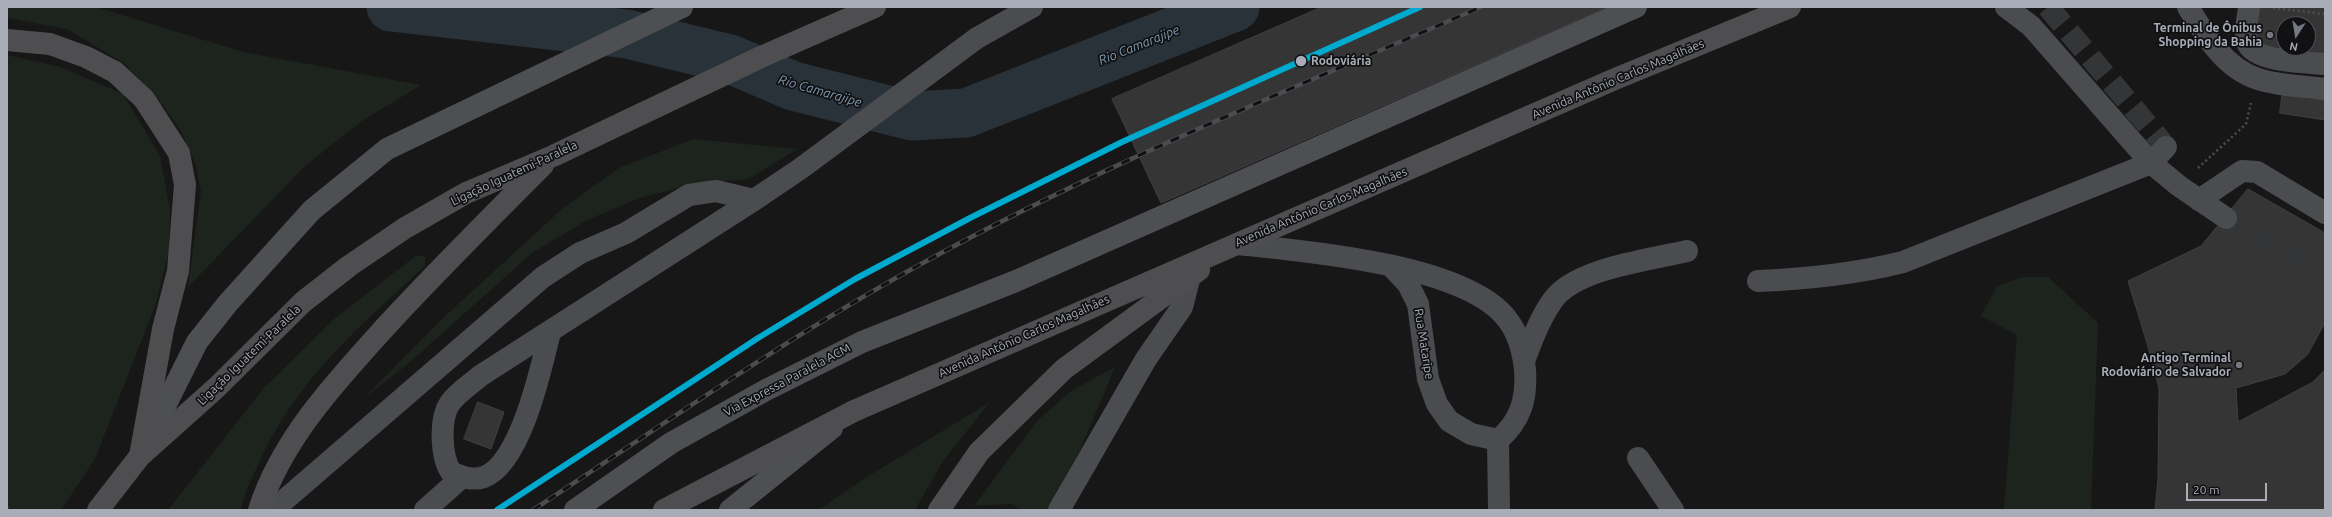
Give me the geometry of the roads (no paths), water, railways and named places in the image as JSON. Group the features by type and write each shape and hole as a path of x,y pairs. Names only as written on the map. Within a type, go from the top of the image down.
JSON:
{"highway":[{"name":"Ligação Iguatemi-Paralela","path":"98,510 140,456 216,388 303,302 349,266 405,228 466,193 553,156 587,138 761,57 875,7"},
{"name":"Avenida Antônio Carlos Magalhães","path":"664,510 854,411 1615,79 1790,7"},
{"path":"7,40 50,44 86,57 115,72 144,99 179,153 185,185 178,271 163,329 140,456"},
{"path":"259,510 270,480 301,428 355,360 486,220 553,156"},
{"path":"939,510 979,452 1064,369 1190,276 1237,244"}],"main road":[{"path":"140,456 197,342 228,303 312,210 387,149 529,79 682,7"},
{"name":"Via Expressa Paralela ACM","path":"575,510 671,443 766,390 862,342 1016,281 1636,7"},
{"path":"730,510 854,411"}],"street":[{"path":"550,332 519,436 503,462 485,476 472,479 462,477 451,472 444,458 443,426 449,404 480,376 754,200 800,169 977,38 1032,7"},
{"path":"2006,7 2031,26 2158,155 2179,186 2226,218"},
{"path":"2188,7 2220,54 2235,67 2257,79 2281,84 2325,89"},
{"path":"2249,7 2246,38 2250,48 2258,54 2271,58 2325,64"},
{"path":"1758,281 1800,279 1865,271 1903,262 2158,155"},
{"path":"2199,200 2242,171 2257,172 2325,213"},
{"path":"273,510 543,277 574,257 626,233 689,196 716,191 754,200"},
{"path":"1237,244 1323,253 1431,275 1460,286 1489,303 1507,318 1519,339 1524,361 1526,388 1521,410 1510,430 1498,440 1499,510"},
{"path":"1524,361 1537,327 1554,298 1576,282 1603,270 1687,252"},
{"name":"Rua Mataripe","path":"1391,266 1408,284 1418,304 1428,379 1437,404 1449,421 1471,434 1498,440"},
{"path":"1060,510 1146,359 1182,307 1190,276"},
{"path":"1638,458 1673,510"},
{"path":"425,510 462,477"}],"waterway":[{"name":"Rio Camarajipe","path":"391,7 627,34 730,59 793,86 912,116 966,113 1235,7"}],"tunnel":[{"path":"2048,7 2166,147"},
{"path":"2226,218 2274,245 2325,268"}],"railway":[{"path":"533,510 724,383 821,322 921,264 989,228 1127,161 1268,98 1481,7"}],"place":[{"name":"Terminal de Ônibus Shopping da Bahia","path":"2270,35"},
{"name":"Rodoviária","path":"1301,61"},
{"name":"Antigo Terminal Rodoviário de Salvador","path":"2239,365"}]}
